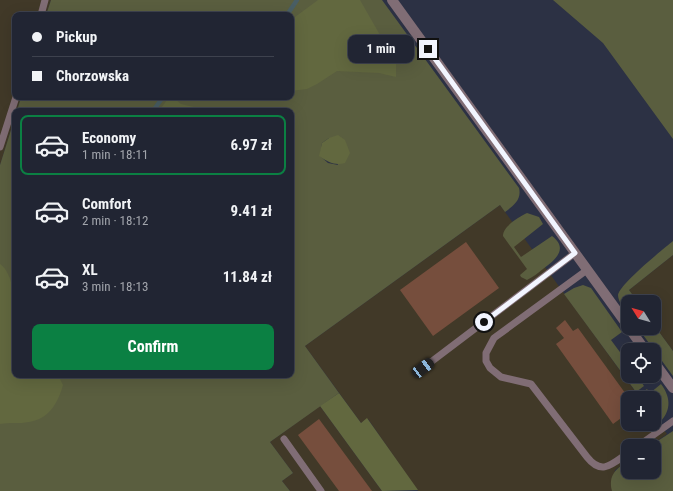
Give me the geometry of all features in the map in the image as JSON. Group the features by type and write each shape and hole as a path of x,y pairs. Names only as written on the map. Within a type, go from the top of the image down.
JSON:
{"street":[{"path":"392,0 621,316"},
{"path":"661,372 673,388"}],"lane":[{"path":"42,12 45,0"},
{"path":"0,147 12,110"},
{"path":"423,368 575,253"},
{"path":"587,270 494,338 486,353 486,361 494,372 501,376 531,384 587,457 596,466 604,468 610,466 621,458"},
{"path":"648,439 673,421"},
{"path":"284,439 321,491"}],"shaded area":[{"path":"0,0 51,0 47,12 12,12 12,100 20,100 18,108 12,108 12,127 0,165"},
{"path":"500,205 621,372 621,383 629,383 635,391 621,391 621,431 661,431 661,426 667,434 660,439 621,439 621,466 615,470 612,491 418,491 368,419 361,423 305,346"},
{"path":"673,255 673,351 661,335 661,295 633,295 629,290"},
{"path":"320,406 382,491 290,491 282,481 293,473 270,442"}],"green space":[{"path":"51,0 382,0 519,188 520,192 514,205 505,212 500,205 305,346 339,393 270,442 293,473 282,481 290,491 0,491 0,165 12,127 12,378 294,378 294,108 18,108 20,100 294,100 294,12 47,12","holes":["329,138 338,165 328,163 320,156 322,143"]},
{"path":"318,0 360,0 380,35 396,57 396,77 379,73 337,71 307,89 294,91 294,18"},
{"path":"553,0 673,0 673,139 603,43"},
{"path":"167,100 176,100 181,104 198,108 161,108"},
{"path":"338,135 345,140 350,153 345,163 335,164 319,156 322,143 329,138"},
{"path":"527,213 539,217 543,224 514,247 521,257 552,236 557,241 560,250 552,262 527,280 520,275 527,269 503,236 508,225"},
{"path":"673,241 673,255 629,290 633,295 621,295 621,303 618,295 626,283 642,267"},
{"path":"0,264 7,272 12,284 12,378 60,378 63,385 55,404 47,414 29,422 0,424"},
{"path":"583,285 591,288 621,331 621,333 611,340 621,354 621,372 564,294"},
{"path":"643,335 661,335 673,351 673,376 661,360 661,343 649,343"},
{"path":"629,383 642,383 644,386 635,391"},
{"path":"661,384 668,398 667,412 661,421 661,391 652,391"},
{"path":"339,393 361,423 367,418 418,490 382,491 320,406"},
{"path":"673,431 673,491 612,491 612,477 621,466 621,479 661,479 661,439"}],"building":[{"path":"466,242 499,288 433,336 400,290"},
{"path":"565,320 573,331 578,328 624,391 621,391 621,418 613,424 556,344 564,338 556,328"},
{"path":"319,419 372,491 339,491 298,435"}],"waterway":[{"path":"289,12 297,0"},
{"path":"155,108 161,100"}],"route":[{"path":"428,49 575,253 484,322"}]}
